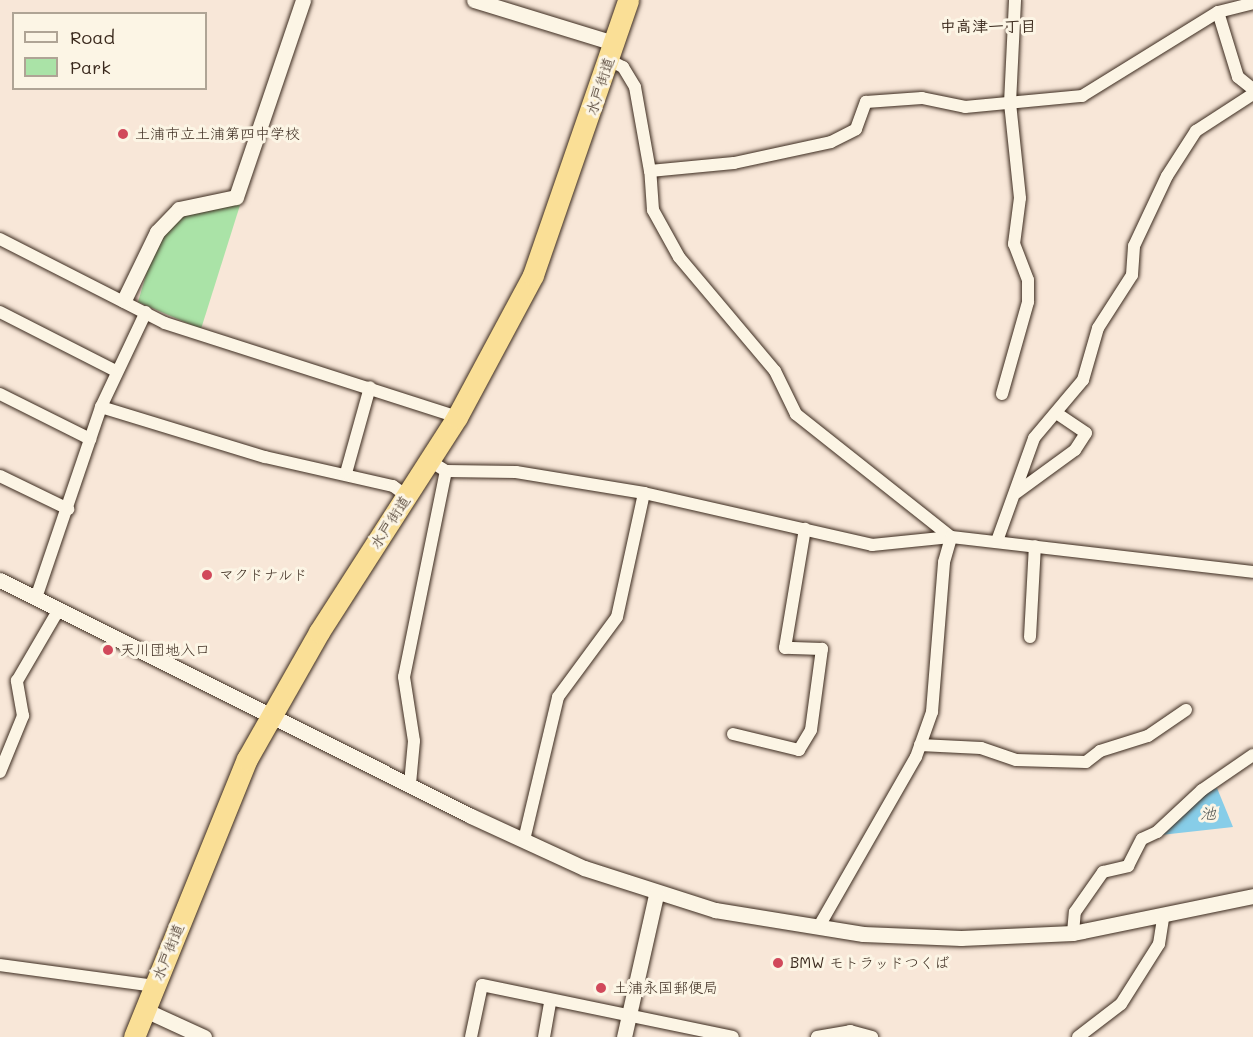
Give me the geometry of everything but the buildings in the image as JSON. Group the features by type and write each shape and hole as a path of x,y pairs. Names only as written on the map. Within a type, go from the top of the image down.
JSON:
{"highway":[{"name":"水戸街道","path":"135,1037 210,845 271,714 407,496 438,466 457,417 533,274 628,0"}],"street":[{"path":"124,300 157,232 179,209 236,197 303,0"},
{"path":"474,0 611,52 635,87 650,171 653,210 679,257 775,371 796,414 951,537"},
{"path":"1002,394 1028,302 1028,280 1014,244 1020,198 1010,103 1015,0"},
{"path":"650,171 734,163 831,142 856,129 867,102 922,98 965,107 1082,96 1218,12 1253,3"},
{"path":"1218,12 1238,76 1253,89"},
{"path":"996,541 1035,438 1083,380 1098,328 1132,275 1134,246 1167,176 1196,132 1253,94"},
{"path":"0,239 146,312 457,417"},
{"path":"0,312 116,371"},
{"path":"36,598 68,509 100,407 146,312"},
{"path":"346,473 370,387"},
{"path":"0,394 90,439"},
{"path":"100,407 265,457 346,473 393,486 407,496"},
{"path":"1015,494 1075,450 1086,433 1056,413"},
{"path":"410,784 414,741 404,677 438,466 516,472 644,493 873,545 951,537 1253,572"},
{"path":"0,476 68,509"},
{"path":"524,840 530,796 558,697 617,617 644,493"},
{"path":"733,734 799,750 811,730 822,649 785,648 805,529"},
{"path":"818,927 920,745 932,712 944,562 951,537"},
{"path":"1030,637 1035,546"},
{"path":"0,579 524,840 656,895 760,921 905,938 1073,933 1163,918 1253,896"},
{"path":"0,772 23,716 17,681 59,609"},
{"path":"920,745 981,748 1016,760 1086,762 1100,752 1148,736 1186,710"},
{"path":"1073,933 1075,912 1103,872 1128,866 1142,839 1157,832 1202,790 1253,755"},
{"path":"624,1037 656,895"},
{"path":"1078,1037 1121,1004 1158,944 1163,918"},
{"path":"0,965 155,986"},
{"path":"471,1037 482,985 627,1020 710,1036 733,1037"},
{"path":"544,1037 550,1003"},
{"path":"145,1010 204,1037"},
{"path":"817,1037 850,1034 872,1037"}],"green space":[{"path":"241,202 201,329 138,302 151,258 174,221 207,206"}],"water":[{"name":"池","path":"1217,788 1233,827 1161,835 1205,793"}],"place":[{"name":"土浦市立土浦第四中学校","path":"123,134"},
{"name":"マクドナルド","path":"207,575"},
{"name":"天川団地入口","path":"108,650"},
{"name":"BMW モトラッドつくば","path":"778,963"},
{"name":"土浦永国郵便局","path":"601,988"}],"district":[{"name":"中高津一丁目","path":"988,26"}]}
